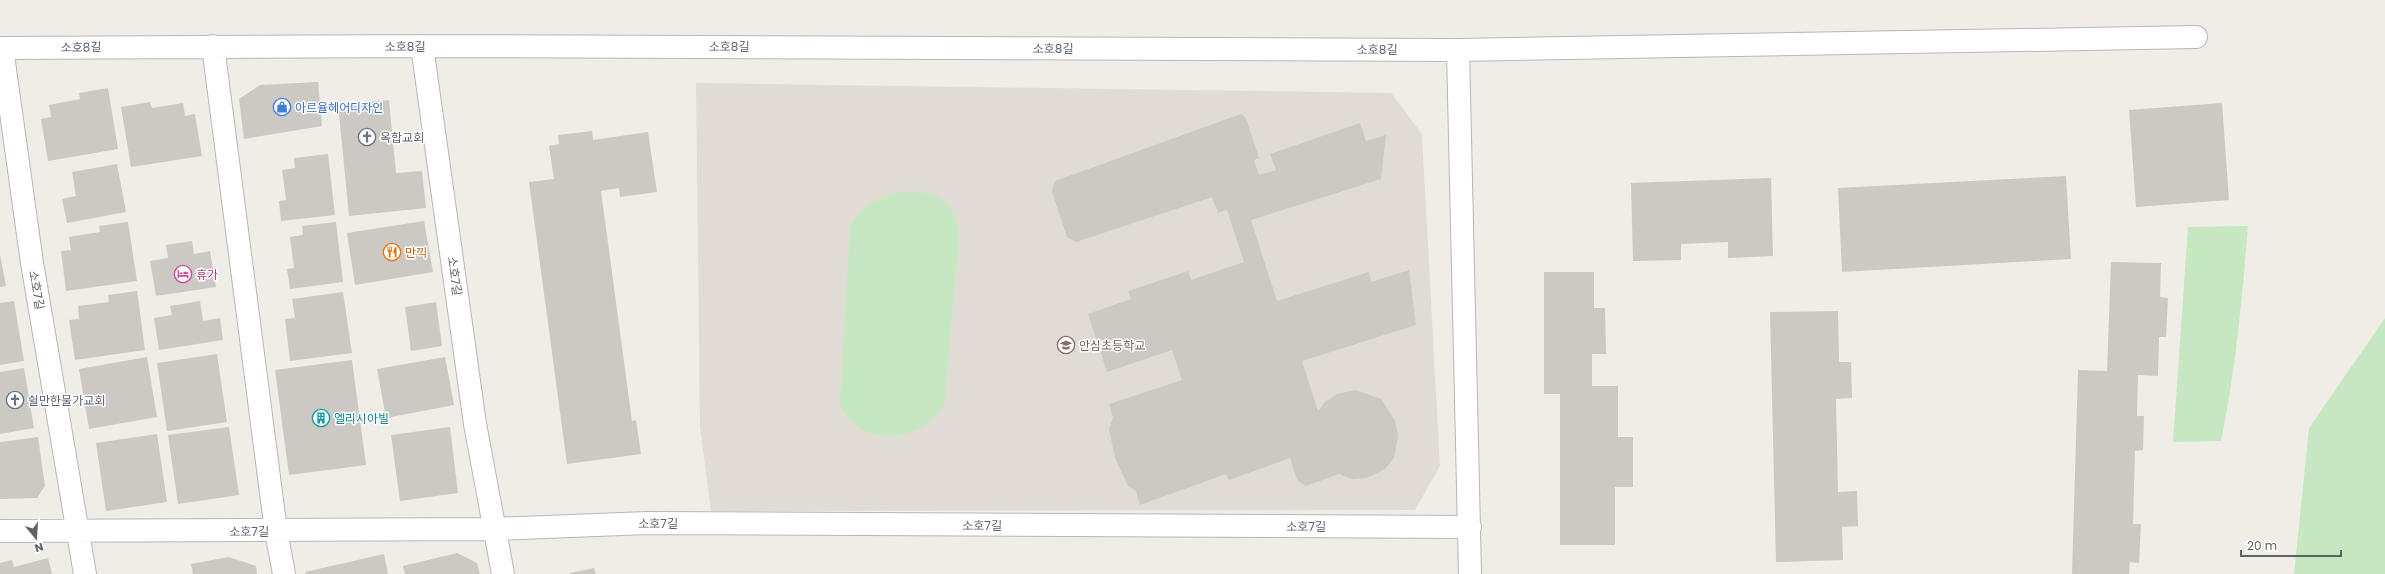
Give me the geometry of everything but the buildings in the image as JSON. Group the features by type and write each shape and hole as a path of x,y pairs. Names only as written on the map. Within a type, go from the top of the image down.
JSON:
{"street":[{"name":"소호8길","path":"1,48 422,46 1458,50 2196,37"},
{"name":"소호7길","path":"213,46 276,531"},
{"name":"소호7길","path":"422,46 476,424 494,529"},
{"name":"소호7길","path":"1,48 32,263 78,530"},
{"path":"1458,50 1470,574"},
{"name":"소호7길","path":"0,531 494,529 647,523 1470,527"},
{"path":"494,529 503,574"},
{"path":"78,530 85,574"},
{"path":"276,531 284,574"}],"shaded area":[{"name":"안심초등학교","path":"696,83 1391,93 1422,134 1440,466 1415,510 711,511 700,427"}],"green space":[{"path":"912,191 931,195 945,202 954,215 959,235 944,405 934,418 921,427 906,433 890,436 874,434 860,428 848,418 840,403 850,228 861,211 868,205 884,197"},
{"path":"2248,226 2235,360 2221,441 2173,442 2188,227"},
{"path":"2385,318 2385,574 2294,574 2309,428"}],"place":[{"name":"아르율헤어디자인","path":"282,107"},
{"name":"옥합교회","path":"367,137"},
{"name":"만끽","path":"392,252"},
{"name":"휴가","path":"183,274"},
{"name":"안심초등학교","path":"1066,345"},
{"name":"쉴만한물가교회","path":"15,400"},
{"name":"엘리시아빌","path":"321,418"}]}
